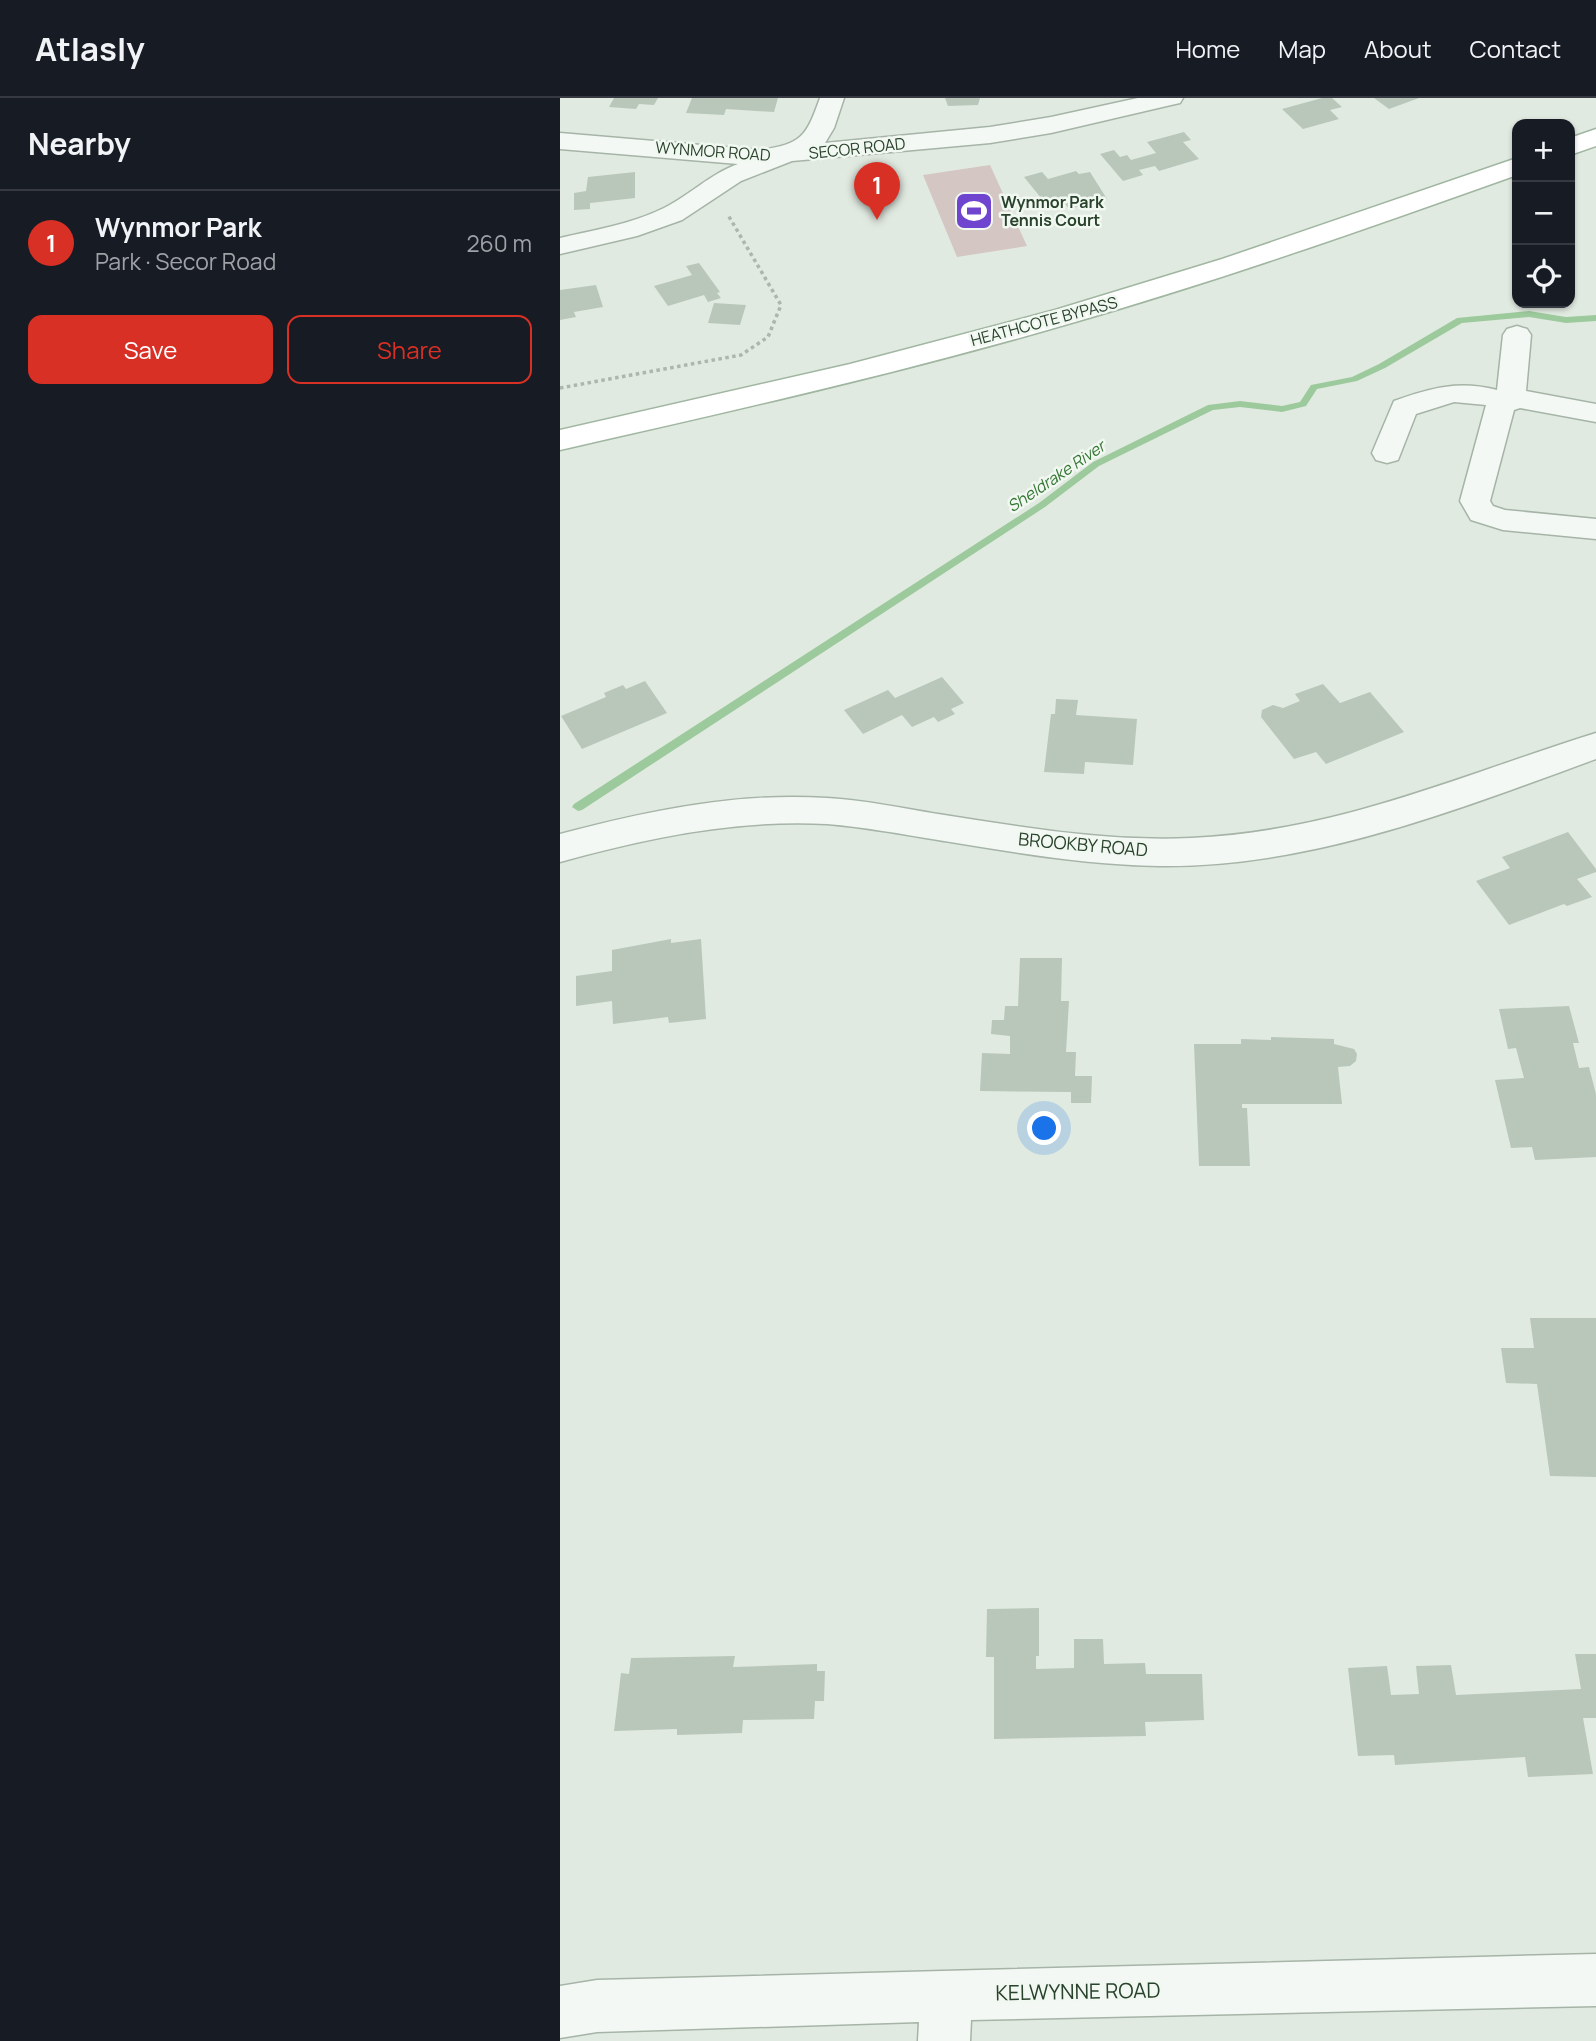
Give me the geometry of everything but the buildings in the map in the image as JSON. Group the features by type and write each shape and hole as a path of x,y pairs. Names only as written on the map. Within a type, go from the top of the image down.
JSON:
{"main road":[{"path":"1575,145 1596,137"},
{"name":"HEATHCOTE BYPASS","path":"560,440 775,392 1134,296 1328,233 1512,168"}],"street":[{"name":"WYNMOR ROAD","path":"560,141 760,158 788,154 816,141 832,98"},
{"name":"SECOR ROAD","path":"560,246 628,230 673,214 732,176 788,154 990,135 1051,125 1171,98"},
{"path":"1517,335 1508,400 1501,405 1475,501 1482,513 1503,520 1596,529"},
{"path":"1387,453 1404,408 1450,391 1596,412"},
{"name":"BROOKBY ROAD","path":"560,848 633,828 740,812 827,811 1117,852 1228,849 1310,837 1403,815 1596,747"},
{"name":"KELWYNNE ROAD","path":"560,2012 597,2006 945,2018 1596,1980"}],"path":[{"path":"560,388 741,355 768,337 781,305 723,208 702,197"}],"shaded area":[{"name":"Wynmor Park Tennis Court","path":"990,165 1027,246 957,257 923,175"}],"waterway":[{"name":"Sheldrake River","path":"578,807 1042,505 1096,464 1211,407 1240,404 1282,409 1303,404 1314,387 1354,379 1382,366 1460,320 1529,314 1566,320 1596,318"}],"place":[{"name":"Wynmor Park Tennis Court","path":"974,211"},
{"name":"Wynmor Park","path":"877,220"}]}
